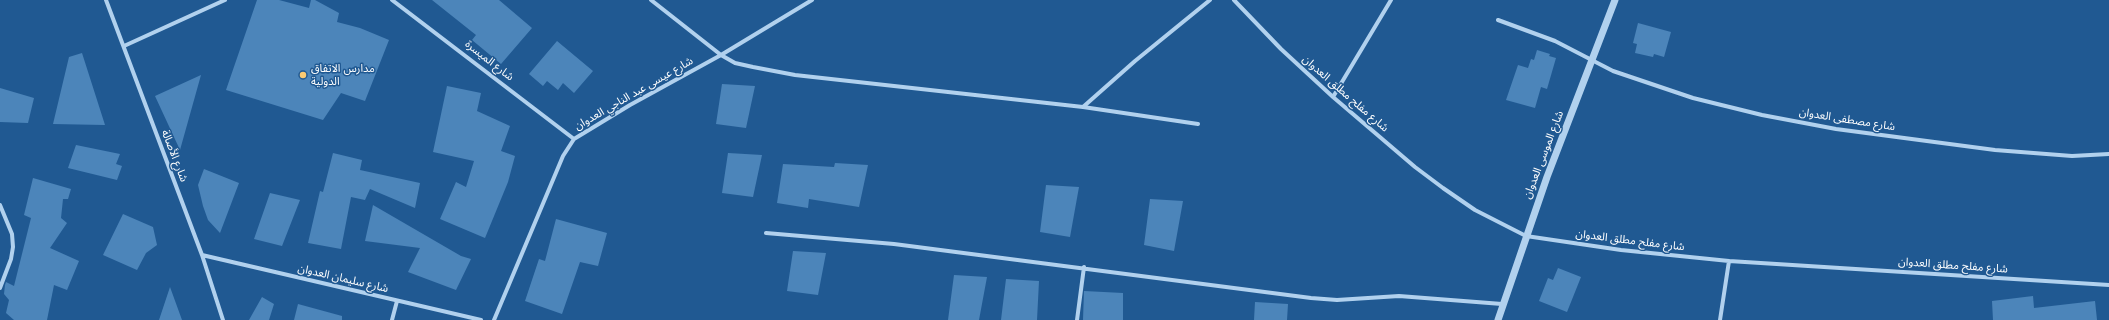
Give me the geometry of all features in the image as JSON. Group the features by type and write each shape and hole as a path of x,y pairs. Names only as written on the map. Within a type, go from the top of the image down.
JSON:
{"street":[{"name":"شارع الأصالة","path":"106,0 202,255 223,320"},
{"path":"124,46 225,0"},
{"name":"شارع الميسرة","path":"392,0 574,139"},
{"path":"651,0 721,55 735,63 795,75 1083,107 1198,124"},
{"name":"شارع عيسى عبد الناجي العدوان","path":"494,320 563,156 574,139 630,105 721,55 812,0"},
{"path":"1083,107 1135,61 1210,0"},
{"name":"شارع مفلح مطلق العدوان","path":"1234,0 1281,49 1332,97 1443,188 1495,221 1526,236 1621,250 1729,260 2109,286"},
{"path":"1332,97 1391,0"},
{"name":"شارع الموسى العدوان","path":"1498,320 1502,304 1526,236 1591,60 1615,0"},
{"name":"شارع مصطفى العدوان","path":"1498,20 1554,41 1613,72 1693,98 1762,115 1813,125 2034,154 2072,156 2109,154"},
{"path":"0,204 12,234 13,247 11,260 0,288"},
{"path":"766,233 894,244 1337,300 1399,296 1502,304"},
{"name":"شارع سليمان العدوان","path":"202,255 481,320"},
{"path":"1720,320 1729,260"},
{"path":"1077,320 1084,267"},
{"path":"392,320 397,301"}],"building":[{"name":"مدارس الاتفاق الدولية","path":"257,0 279,0 309,8 311,0 315,0 339,13 337,22 360,28 389,40 365,101 341,93 323,120 226,90"},
{"path":"432,0 499,0 532,28 501,64 472,40 476,35"},
{"path":"1638,23 1671,32 1664,57 1654,54 1653,57 1635,53 1637,44 1633,43"},
{"path":"557,41 593,71 574,93 563,83 558,90 547,81 543,86 529,74"},
{"path":"1537,50 1550,54 1549,56 1556,58 1547,89 1541,87 1535,108 1506,100 1518,65 1528,68 1531,59 1534,60"},
{"path":"82,53 105,125 53,124 69,57"},
{"path":"201,75 180,150 155,96"},
{"path":"722,84 755,86 746,128 716,124"},
{"path":"447,86 481,93 477,111 510,126 501,151 515,156 508,182 485,238 440,219 456,182 466,187 474,161 433,152"},
{"path":"0,88 34,98 28,123 0,122"},
{"path":"76,145 120,154 116,164 122,166 117,180 68,168"},
{"path":"333,153 362,160 360,170 420,183 415,208 370,189 365,200 351,197 341,249 308,243 320,191 323,192"},
{"path":"728,153 762,155 753,197 722,193"},
{"path":"835,163 868,165 859,207 809,199 808,208 777,203 783,164 834,167"},
{"path":"204,169 239,183 220,233 208,220 203,206 198,185"},
{"path":"33,178 71,189 68,199 63,199 61,218 67,223 50,248 79,261 67,290 54,285 47,320 14,320 6,313 9,300 4,294 5,285 6,282 14,286 31,218 24,215"},
{"path":"1046,185 1079,187 1070,237 1040,232"},
{"path":"270,193 300,200 282,246 254,239"},
{"path":"1150,199 1183,201 1174,251 1144,245"},
{"path":"373,205 461,256 471,259 456,290 408,272 420,248 365,241"},
{"path":"123,214 153,227 157,245 146,253 137,270 103,255"},
{"path":"556,219 607,233 598,266 580,262 562,314 525,301 539,259 545,261"},
{"path":"793,251 826,253 818,295 787,291"},
{"path":"1558,268 1581,277 1567,312 1539,301 1548,278 1553,280"},
{"path":"954,275 987,277 979,320 948,320"},
{"path":"1006,279 1039,281 1037,320 1001,320"},
{"path":"170,287 182,320 159,320"},
{"path":"1084,291 1123,293 1123,320 1083,320"},
{"path":"2033,296 2034,308 2095,301 2097,320 1993,320 1992,301"},
{"path":"262,297 274,304 269,320 249,320"},
{"path":"1255,302 1288,304 1287,320 1254,320"},
{"path":"298,304 342,316 342,320 294,320"}],"place":[{"name":"مدارس الاتفاق الدولية","path":"303,75"}]}
